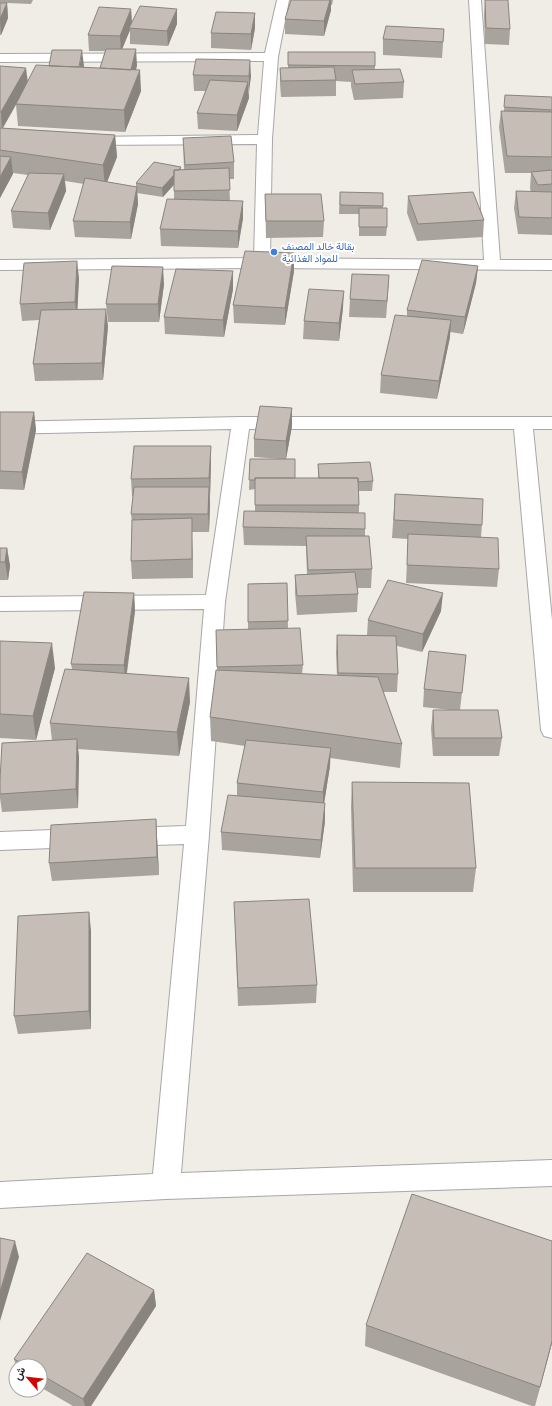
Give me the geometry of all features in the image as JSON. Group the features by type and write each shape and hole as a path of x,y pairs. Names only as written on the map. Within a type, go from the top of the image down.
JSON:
{"street":[{"path":"262,263 265,140 271,57 283,0"},
{"path":"475,0 492,264"},
{"path":"0,58 271,57"},
{"path":"70,141 265,140"},
{"path":"0,265 262,263 552,265"},
{"path":"166,1186 197,835 215,602 241,423"},
{"path":"0,428 241,423 552,423"},
{"path":"523,424 552,730"},
{"path":"0,604 215,602"},
{"path":"0,841 197,835"},
{"path":"0,1195 166,1186 552,1173"}],"building":[{"path":"291,0 330,0 324,21 285,19"},
{"path":"485,0 508,0 510,29 486,28"},
{"path":"0,3 7,3 0,19"},
{"path":"140,6 177,9 167,31 129,28"},
{"path":"99,7 131,9 120,36 88,35"},
{"path":"216,12 255,13 251,34 211,33"},
{"path":"386,26 444,29 443,42 383,39"},
{"path":"106,49 136,49 131,70 100,68"},
{"path":"52,50 82,50 79,67 49,66"},
{"path":"288,52 375,52 375,66 288,65"},
{"path":"196,59 250,60 249,76 193,75"},
{"path":"36,65 140,70 124,110 16,104"},
{"path":"0,66 26,68 1,112 0,112"},
{"path":"334,67 336,80 281,81 280,68"},
{"path":"400,69 404,82 355,84 352,70"},
{"path":"210,80 248,82 237,115 197,113"},
{"path":"505,95 552,97 552,110 504,107"},
{"path":"501,111 552,112 552,157 507,156"},
{"path":"0,128 115,135 103,165 0,150"},
{"path":"231,136 234,162 185,165 183,138"},
{"path":"0,156 11,157 0,177"},
{"path":"154,162 181,167 179,170 174,170 174,175 162,188 136,183"},
{"path":"229,168 230,190 174,191 174,170"},
{"path":"552,170 552,184 538,185 531,172"},
{"path":"29,173 64,174 48,213 11,211"},
{"path":"85,178 137,187 130,222 73,221"},
{"path":"516,191 552,192 552,218 519,217"},
{"path":"340,192 383,193 383,206 340,205"},
{"path":"473,192 484,220 418,224 408,196"},
{"path":"265,194 321,194 324,221 266,221"},
{"path":"167,199 243,201 238,231 160,229"},
{"path":"359,208 387,208 387,227 359,227"},
{"path":"245,251 294,253 285,308 233,305"},
{"path":"422,260 478,266 465,317 407,310"},
{"path":"77,261 75,302 20,304 24,263"},
{"path":"112,266 163,267 158,304 106,304"},
{"path":"176,269 233,271 223,320 164,317"},
{"path":"352,274 389,275 387,301 350,299"},
{"path":"309,289 344,291 339,323 304,321"},
{"path":"106,309 102,363 33,364 41,310"},
{"path":"395,315 451,320 439,381 381,375"},
{"path":"260,406 292,408 286,441 254,439"},
{"path":"0,412 34,412 22,472 0,471"},
{"path":"134,446 211,446 209,478 131,479"},
{"path":"250,459 295,459 295,478 255,478 255,480 249,480"},
{"path":"370,462 373,481 358,482 358,478 319,478 318,464"},
{"path":"255,478 358,478 359,505 255,505"},
{"path":"134,487 209,487 208,514 131,514"},
{"path":"395,494 483,499 482,525 394,520"},
{"path":"244,511 365,513 365,529 243,527"},
{"path":"192,518 192,559 131,561 132,520"},
{"path":"408,534 498,538 499,569 407,565"},
{"path":"306,536 369,536 372,569 308,570"},
{"path":"0,548 7,548 5,562 0,562"},
{"path":"355,572 358,594 297,596 295,575"},
{"path":"388,580 443,593 423,634 368,620"},
{"path":"287,583 288,621 248,622 248,584"},
{"path":"84,592 134,593 124,665 71,664"},
{"path":"300,628 303,665 217,667 216,630"},
{"path":"337,635 396,636 398,674 338,673"},
{"path":"0,641 52,643 33,716 0,714"},
{"path":"429,651 466,655 462,693 424,689"},
{"path":"65,669 189,678 177,732 50,723"},
{"path":"216,670 378,677 402,744 210,717"},
{"path":"433,710 498,710 502,738 434,738"},
{"path":"77,739 76,789 0,794 2,743"},
{"path":"246,740 331,748 323,792 237,783"},
{"path":"352,782 469,783 476,868 355,868"},
{"path":"228,795 325,803 321,840 221,832"},
{"path":"156,819 157,857 49,863 51,825"},
{"path":"309,899 317,985 238,988 234,902"},
{"path":"89,912 89,1011 14,1016 18,916"},
{"path":"412,1194 552,1241 552,1341 540,1387 366,1325"},
{"path":"0,1238 15,1241 0,1292"},
{"path":"87,1253 154,1290 83,1399 48,1379 48,1358 15,1358"}],"place":[{"name":"بقالة خالد المصنف للمواد الغذائية","path":"274,252"}]}
